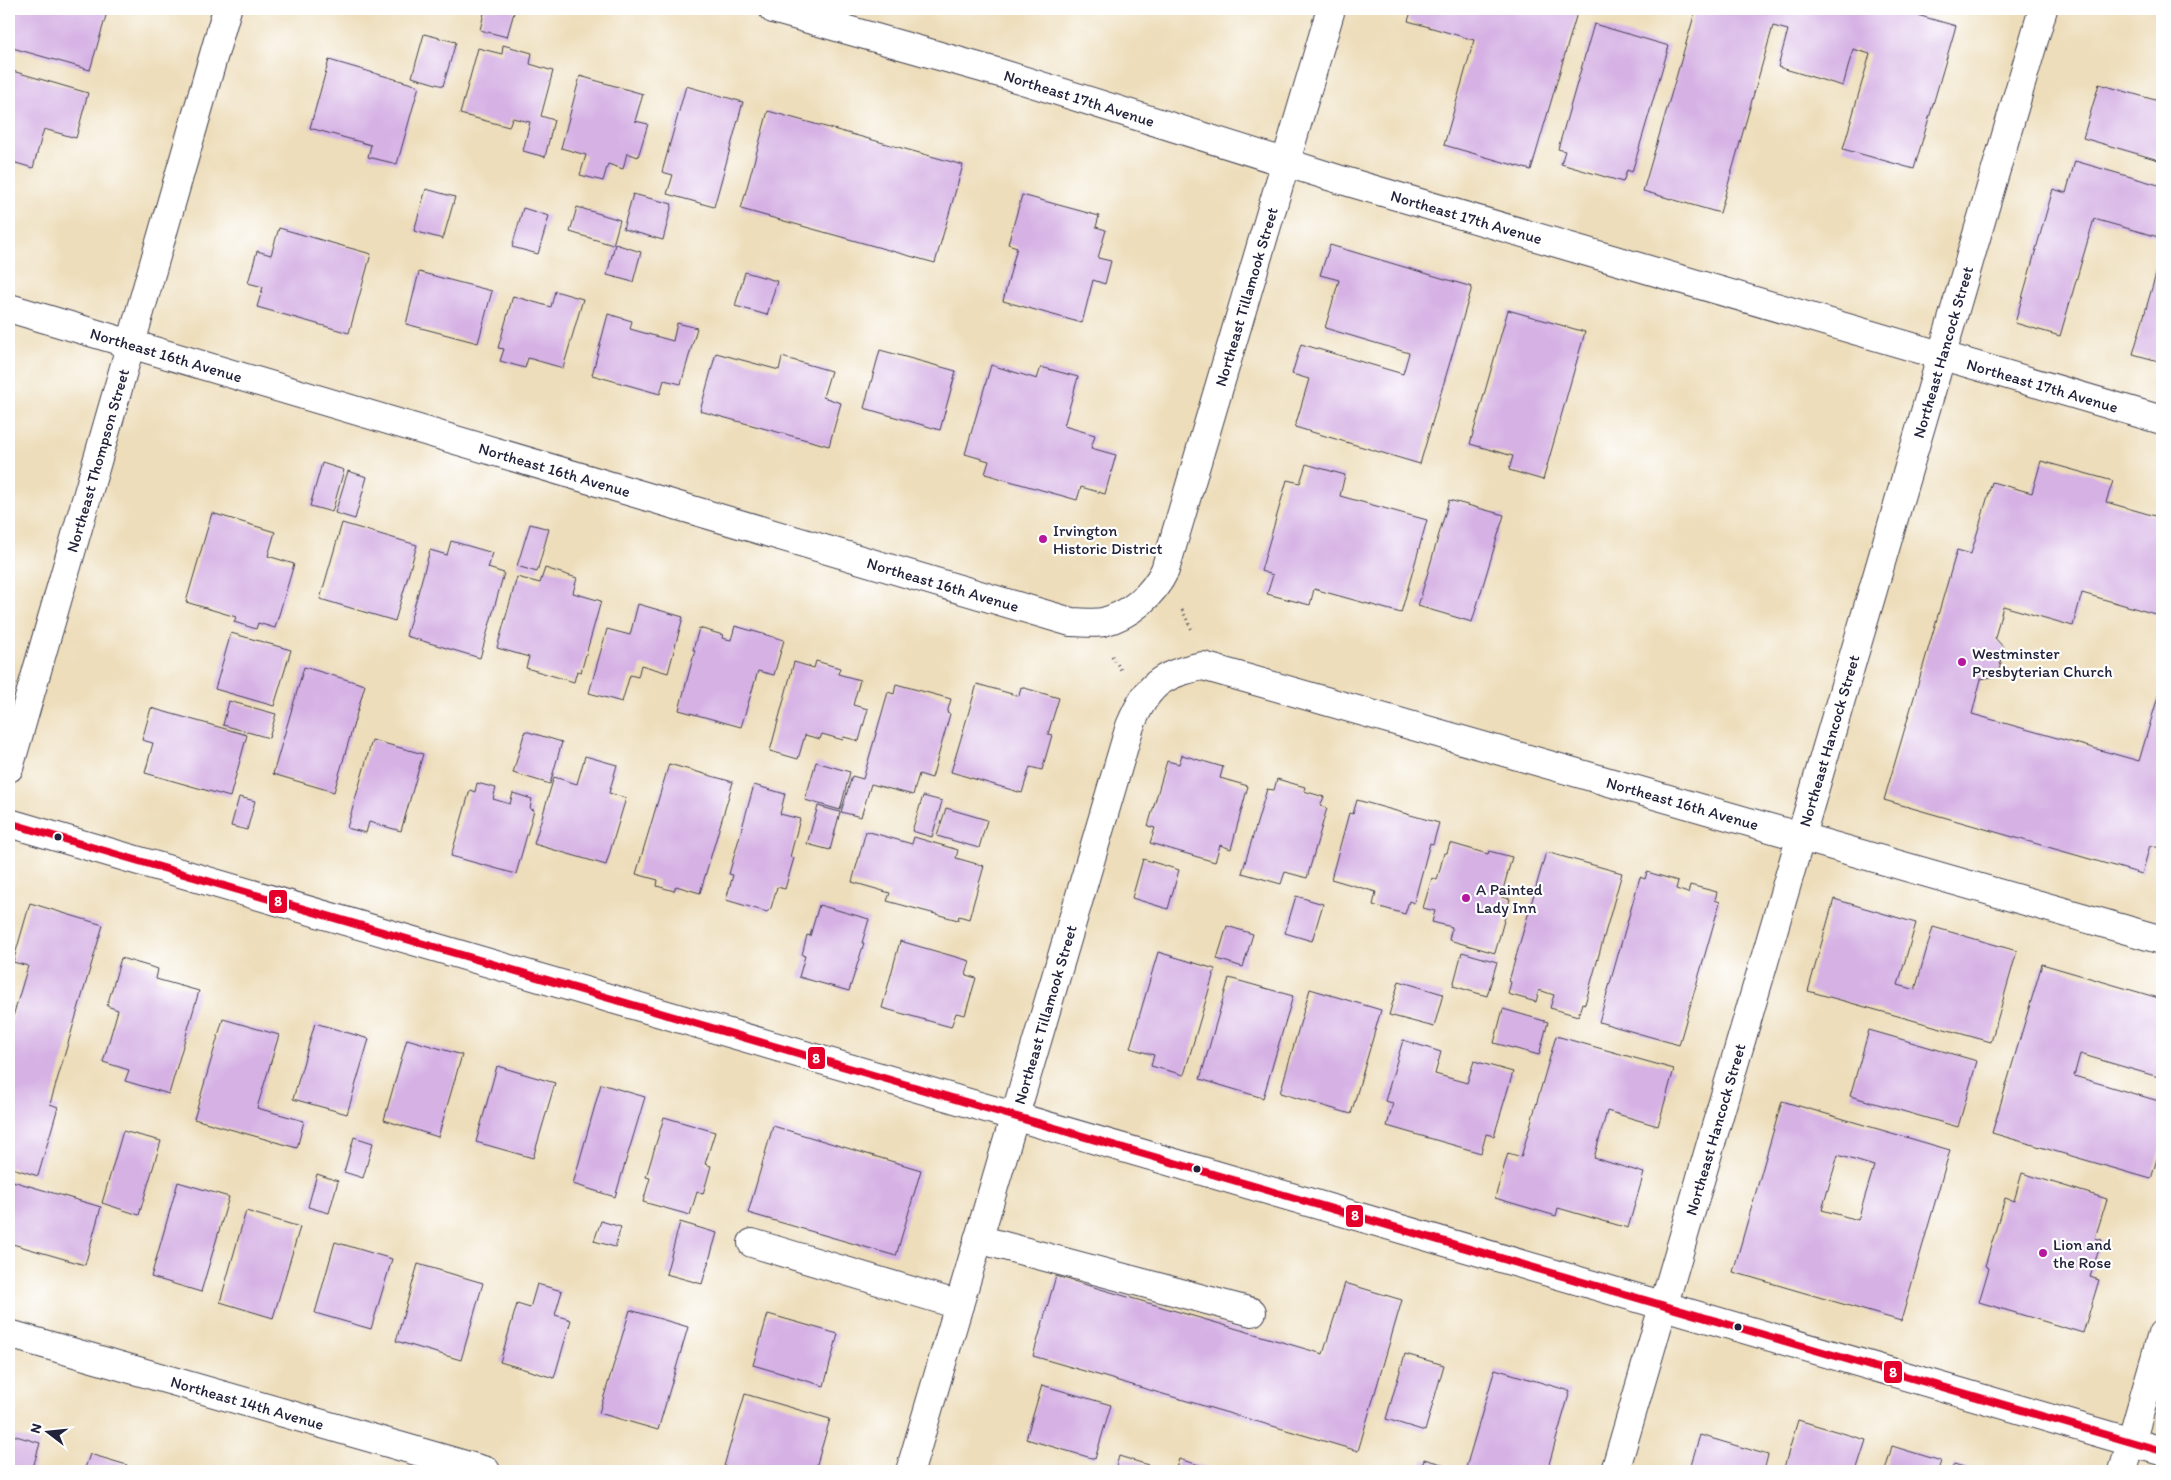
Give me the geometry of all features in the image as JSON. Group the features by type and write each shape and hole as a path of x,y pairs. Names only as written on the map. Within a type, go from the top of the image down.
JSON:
{"street":[{"name":"Northeast Thompson Street","path":"9,768 130,343 228,9"},
{"name":"Northeast 17th Avenue","path":"773,9 1000,73 1285,164 2162,420"},
{"name":"Northeast Tillamook Street","path":"1102,622 1131,610 1158,586 1168,561 1331,9"},
{"name":"Northeast Hancock Street","path":"1615,1471 2043,9"},
{"name":"Northeast 16th Avenue","path":"9,308 1071,622 1102,622"},
{"name":"Northeast 16th Avenue","path":"1204,666 2162,940"},
{"name":"Northeast Tillamook Street","path":"910,1471 1130,726 1140,701 1150,688 1167,677 1185,669 1204,666"},
{"path":"9,823 2162,1451"},
{"path":"978,1239 1252,1312"},
{"path":"752,1243 959,1305"},
{"name":"Northeast 14th Avenue","path":"9,1334 486,1471"},
{"path":"2123,1471 2162,1334"}],"path":[{"path":"1158,586 1176,597 1193,632 1204,666"},
{"path":"1102,622 1111,655 1140,701"}],"building":[{"path":"9,9 108,9 90,70 9,47 12,28 9,27"},
{"path":"485,9 515,9 507,37 480,30"},
{"path":"1412,9 1562,9 1577,13 1531,170 1444,145 1474,40 1408,21"},
{"path":"1696,9 1896,9 1956,26 1914,169 1843,149 1870,54 1853,49 1843,86 1778,67 1788,30 1773,26 1720,213 1643,191"},
{"path":"1594,24 1669,46 1632,172 1627,170 1623,182 1561,164 1565,151 1558,149"},
{"path":"424,34 456,42 443,86 412,77"},
{"path":"503,45 532,53 530,64 553,71 541,116 554,120 545,157 523,151 530,122 512,118 509,127 460,114 478,48 502,54"},
{"path":"329,60 419,86 397,164 368,157 371,145 310,128"},
{"path":"9,70 88,93 76,138 44,129 33,168 9,161"},
{"path":"580,76 643,94 635,121 648,124 638,157 627,153 623,169 608,164 603,181 580,175 586,155 561,148"},
{"path":"2099,84 2162,102 2162,161 2083,138"},
{"path":"686,86 743,102 714,207 667,194 673,175 662,172"},
{"path":"768,111 963,165 935,263 741,209"},
{"path":"2075,161 2162,186 2162,238 2094,219 2060,336 2015,323 2053,189 2066,193"},
{"path":"426,189 455,197 443,239 414,231"},
{"path":"633,194 672,204 663,240 623,229"},
{"path":"1022,195 1099,216 1096,227 1106,230 1098,258 1111,261 1105,284 1093,280 1082,323 1003,301 1017,247 1008,244"},
{"path":"577,207 620,220 613,245 570,232"},
{"path":"523,208 549,216 538,254 512,247"},
{"path":"279,228 371,254 349,333 257,307 263,287 248,283 257,251 271,255"},
{"path":"615,244 641,252 633,282 607,275"},
{"path":"1330,245 1472,287 1420,464 1295,427 1309,379 1292,374 1301,344 1403,374 1409,353 1325,328 1339,280 1320,275"},
{"path":"2162,253 2162,362 2133,354"},
{"path":"419,272 492,291 478,343 406,324"},
{"path":"745,272 777,281 767,315 735,306"},
{"path":"555,291 583,299 563,368 528,358 525,368 500,361 504,349 498,348 513,296 551,307"},
{"path":"1508,310 1585,332 1543,480 1509,470 1513,456 1470,444"},
{"path":"608,314 632,321 630,329 673,341 677,323 697,328 681,384 664,380 660,394 592,375"},
{"path":"880,350 956,371 940,430 864,408"},
{"path":"716,353 779,370 782,357 831,371 823,397 841,403 829,446 700,411"},
{"path":"991,365 1037,379 1041,367 1078,377 1064,426 1095,435 1091,448 1116,455 1105,494 1081,487 1077,500 985,474 989,461 965,454"},
{"name":"Westminster Presbyterian Church","path":"2041,461 2113,481 2106,502 2162,518 2162,616 2082,593 2073,626 2003,606 1995,638 2005,649 1997,676 1981,679 1972,714 2139,761 2162,683 2162,849 2150,845 2142,874 1884,800 1957,550 1971,554 1992,482 2032,493"},
{"path":"322,463 344,470 332,512 310,506"},
{"path":"1306,464 1345,475 1340,496 1427,520 1401,613 1314,589 1310,605 1267,594 1273,575 1261,571 1287,480 1300,483"},
{"path":"348,471 367,477 355,519 335,513"},
{"path":"1449,500 1504,515 1472,622 1418,606"},
{"path":"212,513 275,532 268,556 294,564 275,628 258,623 256,629 234,622 236,617 186,602"},
{"path":"342,523 417,545 395,621 320,599"},
{"path":"530,524 549,529 537,572 517,566"},
{"path":"451,541 493,553 488,568 504,573 480,658 406,636 430,550 447,555"},
{"path":"545,568 577,578 573,593 601,601 581,672 577,671 574,682 526,668 529,657 497,648 517,577 540,583"},
{"path":"638,604 683,617 668,673 641,665 638,677 630,675 622,702 589,693 607,629 630,635"},
{"path":"735,626 784,640 774,675 758,671 741,727 679,710 699,628 723,635 722,638 731,640"},
{"path":"231,633 291,650 274,706 215,689"},
{"path":"816,661 840,668 838,674 860,680 853,705 868,709 859,741 844,737 843,740 822,734 820,739 805,735 798,759 770,751 794,662 814,668"},
{"path":"304,667 365,685 334,792 273,774"},
{"path":"896,684 951,699 947,713 950,714 932,778 919,774 913,795 871,784 861,817 841,812 852,776 863,779 888,692 894,694"},
{"path":"977,684 1019,696 1021,687 1059,698 1048,734 1052,735 1042,770 1030,767 1022,793 951,772"},
{"path":"229,701 276,714 269,738 223,725"},
{"path":"151,708 247,735 230,797 145,773 153,743 142,740"},
{"path":"525,731 562,742 550,784 513,773"},
{"path":"372,740 423,754 401,831 369,822 366,833 347,828"},
{"path":"1182,755 1223,767 1220,778 1248,786 1231,849 1220,845 1215,862 1150,843 1155,828 1148,826 1167,761 1179,764"},
{"path":"585,756 617,765 609,793 626,798 606,865 534,844 554,777 577,784"},
{"path":"816,762 850,772 840,810 805,800"},
{"path":"669,764 733,782 700,893 676,886 674,891 657,886 658,880 636,874"},
{"path":"1277,779 1305,787 1304,791 1324,797 1320,806 1327,808 1307,878 1285,872 1281,884 1242,873 1267,789 1274,790"},
{"path":"477,783 496,788 493,799 510,804 513,793 532,799 530,809 534,810 516,874 451,856 470,790 475,792"},
{"path":"754,785 785,794 780,814 800,819 790,857 794,858 785,889 777,887 771,908 767,912 726,900 733,875 729,874"},
{"path":"923,796 942,801 932,837 912,831"},
{"path":"239,797 255,801 247,830 231,826"},
{"path":"1357,800 1439,823 1433,844 1430,843 1414,903 1409,901 1405,914 1373,905 1376,892 1331,879 1349,813 1353,814"},
{"path":"818,806 840,812 830,850 807,844"},
{"path":"946,808 987,820 979,848 937,836"},
{"path":"866,831 912,844 914,837 958,850 956,858 984,866 969,919 959,916 958,920 887,901 890,893 852,882"},
{"name":"A Painted Lady Inn","path":"1450,843 1488,854 1489,851 1512,857 1501,897 1510,899 1495,953 1449,940 1452,927 1432,922 1435,911 1423,908 1432,878 1437,880 1444,853 1447,853"},
{"path":"1546,852 1622,873 1585,1004 1582,1003 1578,1016 1550,1008 1554,995 1539,990 1536,1002 1508,994 1511,982 1509,981"},
{"path":"1143,859 1179,870 1168,909 1132,898"},
{"path":"1647,872 1678,881 1676,889 1688,893 1690,885 1717,892 1715,900 1720,902 1679,1045 1599,1022 1640,877 1645,879"},
{"path":"1296,896 1323,904 1312,941 1285,933"},
{"path":"1834,899 1916,923 1898,985 1915,990 1933,927 2017,951 1991,1042 1808,991"},
{"path":"30,903 103,925 50,1104 58,1107 38,1176 9,1167 9,1030 28,966 13,962"},
{"path":"819,905 869,919 862,943 864,943 849,991 799,977 805,956 802,955 807,935 810,936"},
{"path":"1227,926 1253,934 1243,967 1217,959"},
{"path":"900,941 970,961 966,975 976,978 965,1015 956,1013 951,1027 882,1008"},
{"path":"1158,952 1215,969 1184,1075 1151,1066 1154,1055 1130,1048"},
{"path":"1462,952 1497,962 1487,996 1453,986"},
{"path":"121,958 158,969 156,979 199,991 169,1094 125,1081 129,1070 103,1062 118,1010 107,1006"},
{"path":"2042,964 2162,999 2162,1078 2080,1054 2074,1076 2162,1102 2162,1142 2151,1179 1992,1133"},
{"path":"1229,978 1293,996 1263,1098 1200,1079"},
{"path":"1399,981 1443,994 1434,1027 1389,1015"},
{"path":"1310,989 1381,1010 1351,1114 1280,1093"},
{"path":"1503,1009 1548,1022 1539,1055 1494,1043"},
{"path":"223,1019 279,1035 257,1108 304,1121 297,1148 194,1119"},
{"path":"315,1023 369,1039 347,1114 293,1099"},
{"path":"1869,1030 1977,1061 1958,1127 1850,1096"},
{"path":"1556,1036 1674,1069 1658,1126 1607,1111 1594,1158 1644,1173 1628,1228 1558,1208 1556,1216 1495,1198 1508,1153 1521,1157"},
{"path":"407,1039 462,1055 438,1137 384,1120"},
{"path":"1403,1040 1441,1052 1435,1074 1467,1083 1474,1061 1513,1072 1494,1136 1486,1134 1481,1153 1387,1126 1393,1103 1385,1101"},
{"path":"497,1066 555,1083 533,1158 476,1142"},
{"path":"601,1084 645,1097 615,1197 573,1184"},
{"path":"1782,1101 1950,1150 1901,1321 1733,1272","holes":["1838,1155 1874,1166 1858,1220 1822,1210"]},
{"path":"664,1117 715,1132 705,1164 711,1166 703,1194 697,1192 690,1215 643,1202 650,1178 646,1177"},
{"path":"773,1126 921,1170 896,1256 748,1213"},
{"path":"123,1131 161,1141 139,1215 102,1203"},
{"path":"354,1137 373,1143 363,1178 344,1172"},
{"name":"Lion and the Rose","path":"2022,1173 2107,1199 2095,1238 2102,1240 2090,1277 2099,1280 2083,1333 1979,1302 1989,1268 1985,1266 2005,1198 2014,1201"},
{"path":"317,1174 338,1181 329,1213 308,1207"},
{"path":"9,1180 101,1207 85,1265 9,1243"},
{"path":"178,1182 229,1197 201,1292 151,1277"},
{"path":"246,1211 300,1227 273,1318 220,1302"},
{"path":"601,1221 621,1227 615,1247 594,1241"},
{"path":"680,1222 717,1233 702,1284 666,1274"},
{"path":"335,1242 392,1259 371,1329 315,1313"},
{"path":"418,1264 483,1283 461,1360 396,1341"},
{"path":"1056,1276 1323,1354 1345,1283 1402,1300 1358,1451 1033,1356"},
{"path":"537,1284 562,1291 555,1315 571,1320 554,1378 500,1362 517,1304 530,1308"},
{"path":"630,1310 688,1327 658,1430 599,1413"},
{"path":"768,1314 838,1334 824,1386 753,1365"},
{"path":"1405,1354 1444,1365 1425,1431 1386,1419"},
{"path":"1495,1369 1570,1391 1547,1471 1465,1471"},
{"path":"1042,1385 1111,1405 1095,1459 1026,1439"},
{"path":"745,1394 830,1419 815,1471 742,1471 724,1466"},
{"path":"1798,1420 1866,1440 1856,1471 1783,1471"},
{"path":"9,1434 40,1443 32,1471 9,1471"},
{"path":"1700,1435 1768,1455 1764,1471 1689,1471"},
{"path":"1892,1446 1941,1461 1938,1471 1885,1471"},
{"path":"90,1454 127,1465 125,1471 84,1471"},
{"path":"1119,1456 1158,1468 1157,1471 1115,1471"},
{"path":"1179,1459 1219,1471 1175,1471"},
{"path":"1424,1459 1445,1465 1443,1471 1420,1471"},
{"path":"1954,1464 1977,1471 1951,1471"}],"transit line":[{"name":"8","path":"9,823 2162,1451"}],"place":[{"name":"Irvington Historic District","path":"1043,539"},
{"name":"Westminster Presbyterian Church","path":"1962,662"},
{"name":"A Painted Lady Inn","path":"1466,898"},
{"name":"Lion and the Rose","path":"2043,1253"}]}
